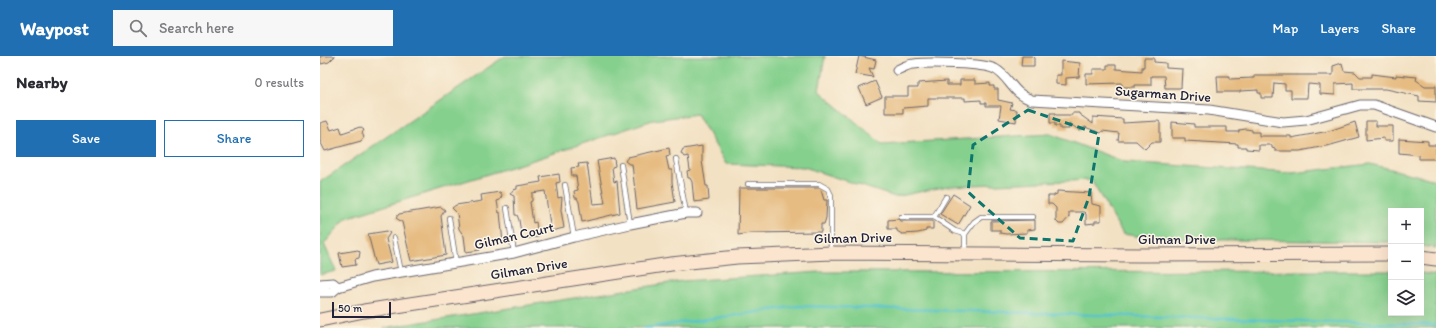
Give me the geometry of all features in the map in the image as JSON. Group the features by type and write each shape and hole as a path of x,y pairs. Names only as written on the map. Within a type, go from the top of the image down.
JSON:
{"main road":[{"name":"Gilman Drive","path":"320,320 372,310 671,264 737,257 831,253 1142,255 1388,254"},
{"path":"1424,257 1436,258"}],"street":[{"name":"Sugarman Drive","path":"897,70 913,64 980,65 994,68 1000,72 1014,91 1023,98 1032,100 1209,110 1283,122 1306,120 1360,105 1374,105 1436,127"},
{"name":"Gilman Court","path":"320,292 332,292 338,287 372,277 514,253 574,236 686,213 697,213"},
{"name":"Gilman Court","path":"320,284 333,283 338,287"}],"lane":[{"path":"676,160 686,213"},
{"path":"621,165 630,224"},
{"path":"748,184 819,184 828,189 831,195 831,253"},
{"path":"565,185 574,236"},
{"path":"934,217 946,197"},
{"path":"507,208 514,253"},
{"path":"901,216 934,217 955,231 964,234"},
{"path":"965,253 964,234 974,222 981,217 1033,217"},
{"path":"449,218 456,263"},
{"path":"394,238 401,272"}],"highlighted area":[{"path":"1028,110 1099,134 1089,197 1073,241 1020,238 968,192 973,145"}],"green space":[{"path":"505,56 825,56 819,91 882,144 1050,134 1125,162 1292,173 1370,164 1436,180 1436,248 1424,246 1424,208 1388,208 1388,242 1156,239 1123,234 1091,180 948,186 895,197 804,167 726,164 697,114 653,120 543,157 346,218 324,244 336,271 320,275 320,182"},
{"path":"1388,271 1388,316 1424,316 1424,273 1436,275 1436,328 383,328 682,281 820,272"}],"building":[{"path":"320,56 335,56 329,62 321,64"},
{"path":"859,56 876,60 874,69 869,68 873,77 855,74"},
{"path":"1022,56 1032,56 1034,58 1034,66 1021,66"},
{"path":"1144,58 1154,58 1154,62 1166,63 1166,68 1182,69 1181,88 1165,88 1164,76 1151,76 1151,85 1135,85 1135,87 1122,87 1122,83 1086,84 1086,74 1093,74 1093,69 1107,69 1107,65 1116,65 1116,69 1142,71 1142,67 1144,67"},
{"path":"1061,61 1080,63 1079,77 1066,78 1066,85 1056,84 1056,75 1061,75"},
{"path":"1342,63 1344,71 1355,72 1360,77 1372,77 1372,74 1396,77 1396,75 1417,77 1416,80 1425,86 1436,86 1436,102 1419,101 1419,96 1386,89 1353,89 1353,83 1335,84 1335,95 1320,94 1320,85 1308,84 1307,98 1291,98 1291,90 1285,90 1285,84 1274,83 1273,98 1261,98 1261,93 1258,93 1258,90 1218,92 1217,76 1229,76 1229,79 1254,78 1254,75 1333,75 1333,66"},
{"path":"960,80 975,80 975,84 990,83 990,86 994,86 994,89 998,89 998,100 1012,103 1010,109 1017,110 1016,122 999,119 1001,106 986,106 986,103 981,103 981,100 965,101 965,98 928,98 928,106 903,108 903,113 885,113 885,96 908,96 908,88 918,88 918,83 947,81 947,85 960,85"},
{"path":"875,81 882,97 866,104 859,88"},
{"path":"1050,113 1056,113 1056,115 1072,115 1072,113 1079,113 1093,124 1093,117 1123,119 1123,123 1158,121 1160,122 1160,142 1152,142 1145,149 1136,141 1118,141 1119,133 1102,131 1101,133 1085,127 1080,131 1069,123 1069,129 1060,129 1060,126 1055,126 1055,123 1050,123"},
{"path":"327,121 331,130 340,127 342,133 360,127 364,130 362,133 364,137 361,141 325,151 320,141 320,123"},
{"path":"1366,121 1376,121 1376,126 1393,126 1393,141 1384,141 1384,138 1366,140"},
{"path":"1172,122 1194,124 1194,127 1227,127 1227,132 1239,132 1239,130 1246,129 1252,130 1252,132 1259,132 1259,136 1291,136 1291,138 1329,131 1355,122 1359,137 1331,145 1300,151 1275,151 1275,149 1272,148 1272,145 1259,145 1259,150 1246,149 1246,147 1238,147 1238,144 1185,141 1185,138 1172,138"},
{"path":"1399,139 1428,141 1428,145 1436,145 1436,159 1419,159 1419,155 1399,153"},
{"path":"702,146 702,161 706,186 708,186 709,200 694,202 692,182 690,178 688,178 687,171 690,170 688,156 684,157 681,153 683,149"},
{"path":"669,148 670,155 666,156 669,170 672,170 675,202 637,209 632,164 625,161 628,157"},
{"path":"614,158 615,166 612,167 614,182 617,181 620,213 582,222 579,202 577,198 575,198 574,191 578,190 576,176 572,176 571,168 579,167 578,164 587,163 593,204 605,203 597,161"},
{"path":"559,174 560,182 556,183 558,198 562,197 561,210 564,228 551,231 545,191 532,193 532,201 530,202 533,223 536,222 538,237 522,239 519,220 517,215 515,215 514,196 510,194 513,190 517,189 517,186 541,182 540,177"},
{"path":"739,188 819,188 824,200 827,200 826,218 824,224 821,224 821,232 750,233 738,235"},
{"path":"1057,191 1091,193 1092,204 1101,206 1101,221 1086,224 1086,214 1084,212 1069,212 1069,217 1063,224 1059,224 1056,221 1056,208 1052,204 1048,204 1048,196 1054,196 1057,194"},
{"path":"500,192 502,195 500,200 497,201 499,213 500,212 503,243 479,247 480,250 466,252 464,236 459,229 457,213 452,208 456,205 482,201 481,195"},
{"path":"953,194 970,205 958,225 940,214"},
{"path":"441,207 445,210 441,216 446,255 411,261 402,222 396,218 399,214"},
{"path":"898,219 901,221 933,221 933,229 926,229 926,231 918,233 902,234 897,231 897,229 888,229 888,220"},
{"path":"1035,220 1035,229 1027,230 1027,233 1006,234 1000,233 1000,230 991,230 991,221"},
{"path":"387,231 390,233 386,239 392,262 376,265 368,234"},
{"path":"358,250 360,252 359,258 355,259 356,265 342,267 339,253"}],"waterway":[{"path":"645,328 799,306 1436,325"}]}
